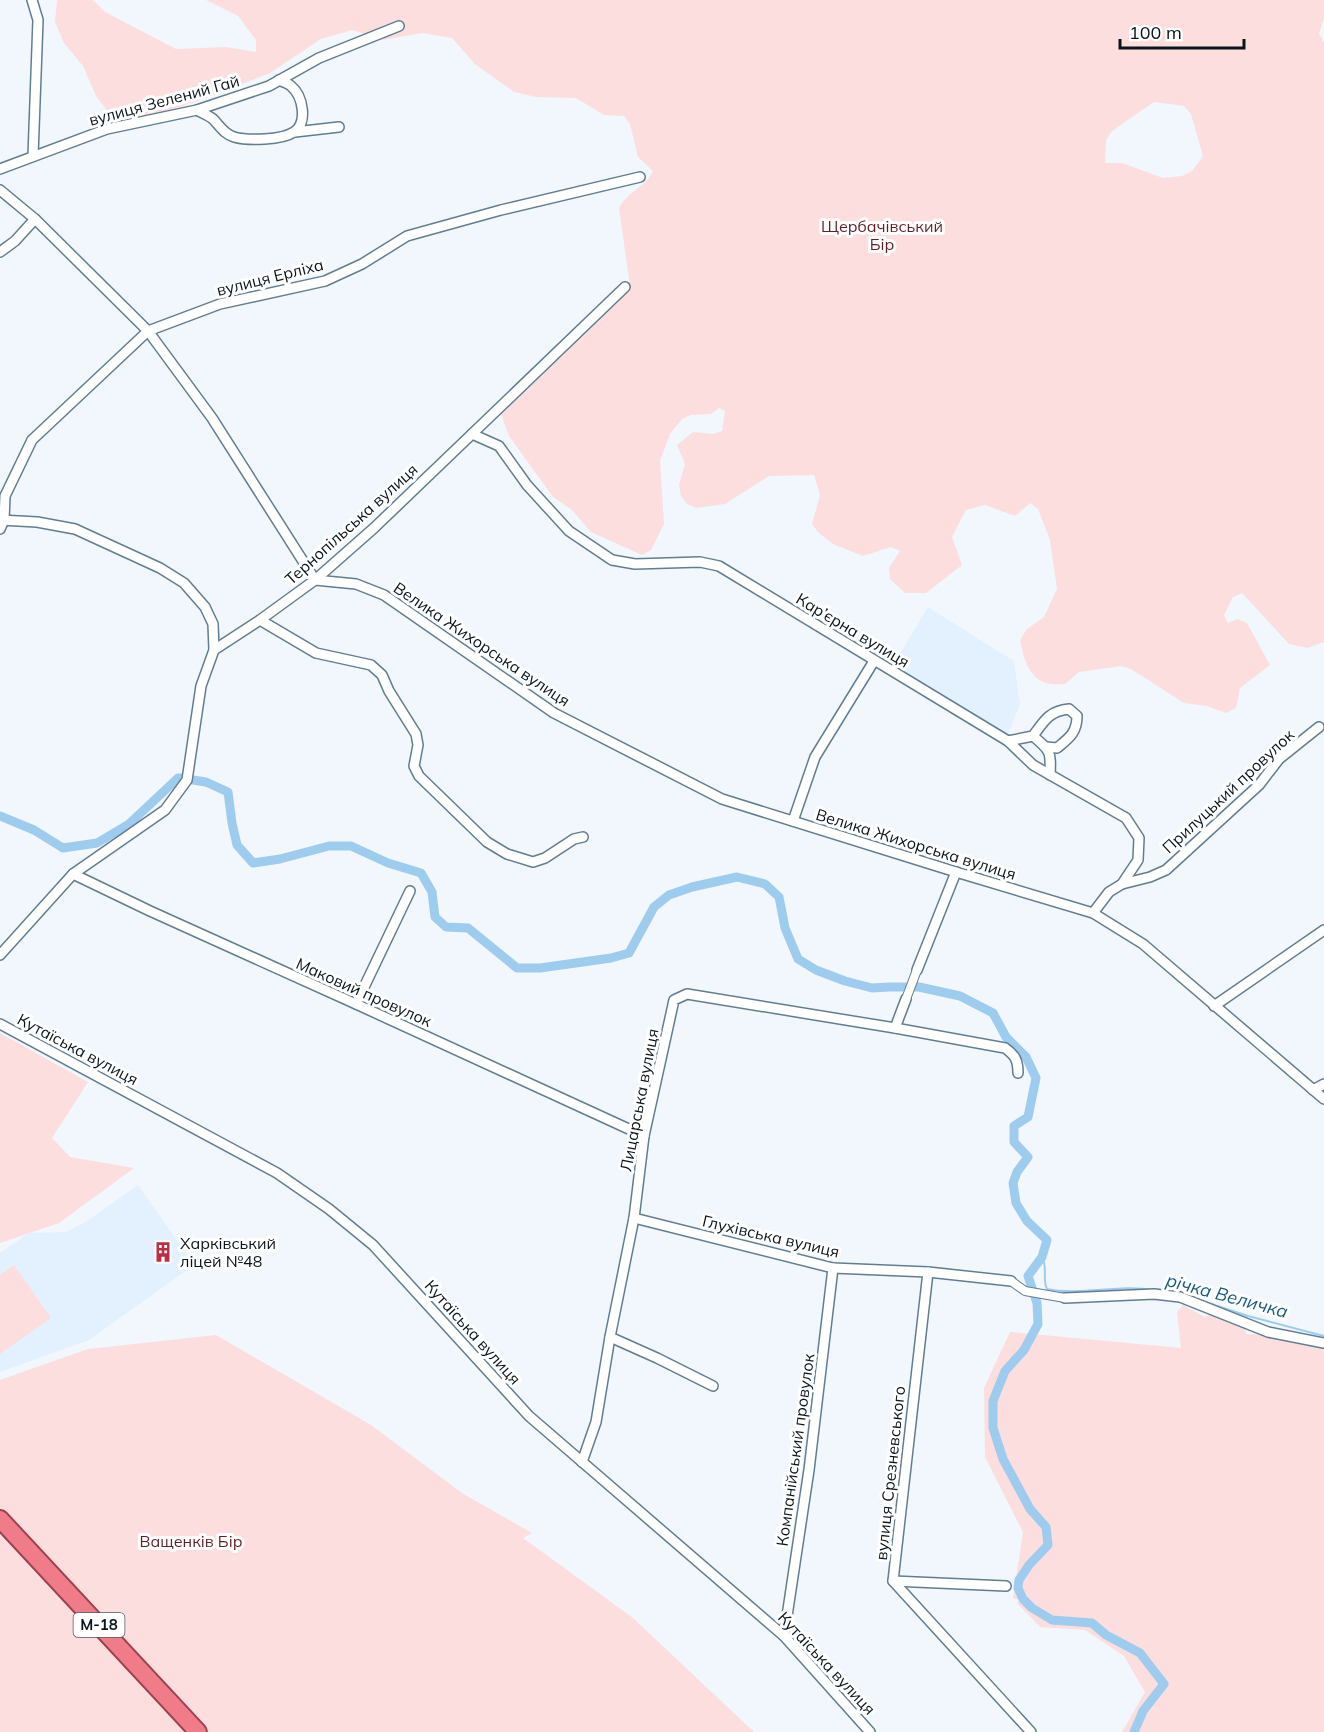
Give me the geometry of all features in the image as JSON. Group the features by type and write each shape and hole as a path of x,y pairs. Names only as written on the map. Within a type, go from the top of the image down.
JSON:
{"highway":[{"name":"М-18","path":"0,1519 198,1732"}],"street":[{"path":"32,0 38,20 33,156"},
{"name":"вулиця Зелений Гай","path":"0,169 107,129 197,110 269,86 319,58 399,26"},
{"path":"279,80 291,86 298,94 302,122 295,132"},
{"path":"197,110 212,119 224,132 247,139 278,138 295,132 339,128"},
{"name":"вулиця Ерліха","path":"1,523 5,496 32,440 148,332 220,304 325,281 362,264 407,236 501,210 640,177"},
{"path":"0,190 35,219 148,332 212,418 315,580"},
{"path":"0,252 15,241 35,219"},
{"name":"Тернопільська вулиця","path":"214,650 315,580 374,528 625,287"},
{"name":"Кар’єрна вулиця","path":"472,434 499,446 527,485 569,531 612,560 635,564 700,562 719,567 1008,741 1033,765 1126,818 1139,838 1138,860 1122,884 1109,892 1093,913"},
{"path":"0,955 73,874 165,810 186,780 201,686 214,650 213,624 204,607 184,583 160,567 75,529 38,522 1,523"},
{"name":"Велика Жихорська вулиця","path":"315,580 356,584 384,595 554,713 722,799 1093,913 1143,944 1324,1099"},
{"path":"260,620 316,653 371,665 382,675 389,691 416,734 418,745 414,766 418,776 487,842 507,854 533,862 545,858 574,839 583,837"},
{"path":"793,821 815,757 874,661"},
{"path":"1008,741 1033,736 1048,716 1069,709 1077,716 1077,726 1069,738 1057,748 1046,747"},
{"name":"Прилуцький провулок","path":"1122,884 1150,877 1166,870 1259,785 1279,759 1319,727"},
{"path":"1033,736 1046,747 1051,756 1050,775"},
{"path":"895,1028 956,872"},
{"name":"Маковий провулок","path":"73,874 644,1136"},
{"path":"356,1004 410,891"},
{"path":"1214,1006 1324,930"},
{"name":"Лицарська вулиця","path":"582,1462 596,1422 610,1337 634,1218 644,1136 674,1000 687,994 1005,1048 1014,1054 1018,1073"},
{"name":"Кутаїська вулиця","path":"0,1024 277,1173 373,1245 529,1416 784,1636 870,1732"},
{"path":"1313,1090 1324,1084"},
{"name":"Глухівська вулиця","path":"634,1218 833,1268 928,1272 1011,1281"},
{"name":"Компанійський провулок","path":"784,1636 809,1470 833,1268"},
{"name":"вулиця Срезневського","path":"928,1272 893,1581 1031,1732"},
{"path":"1011,1281 1025,1291 1065,1298 1154,1294 1180,1297 1268,1332 1324,1343"},
{"path":"610,1337 713,1386"},
{"path":"893,1581 1006,1586"}],"shaded area":[{"path":"928,607 1014,661 1020,705 1007,736 892,667"},
{"path":"138,1185 194,1265 89,1340 0,1372 0,1253 29,1233 65,1232 87,1221"}],"green space":[{"name":"Щербачівський Бір","path":"57,0 93,0 105,12 176,49 226,47 256,52 256,40 238,16 206,0 1324,0 1324,18 1319,33 1324,43 1324,642 1308,648 1289,644 1242,593 1233,597 1224,615 1228,623 1238,619 1247,623 1270,665 1240,688 1236,708 1226,713 1207,706 1184,703 1131,669 1121,666 1079,672 1065,684 1046,683 1031,671 1020,640 1027,629 1044,617 1057,589 1050,540 1038,509 1030,503 1015,516 985,505 966,510 952,537 962,565 926,593 905,593 890,579 889,568 900,551 891,547 863,556 833,544 818,532 812,524 820,495 814,475 769,476 725,504 696,508 687,504 681,496 679,485 685,464 677,445 693,432 713,434 722,431 725,411 719,408 711,414 691,415 682,419 670,434 660,461 664,524 651,550 642,555 591,532 571,509 553,497 509,436 501,414 630,286 619,208 627,197 646,182 653,171 638,157 630,124 624,116 604,115 576,98 536,97 514,92 475,64 452,38 422,33 383,40 352,30 321,39 270,73 201,100 154,115 115,121 96,96 83,66 64,43 55,22","holes":["1154,102 1184,106 1191,114 1203,156 1192,171 1182,176 1163,178 1122,163 1105,163 1106,140 1112,131"]},
{"path":"0,1033 88,1082 52,1138 70,1157 134,1168 59,1223 0,1243"},
{"path":"14,1265 51,1318 0,1354 0,1275"},
{"path":"1183,1305 1205,1317 1213,1313 1244,1326 1246,1334 1273,1335 1324,1343 1324,1732 1122,1732 1145,1692 1124,1656 1085,1630 1040,1627 1017,1603 1019,1600 1013,1598 1023,1532 985,1457 984,1388 1010,1332 1181,1348 1177,1312"},
{"name":"Ващенків Бір","path":"216,1335 371,1425 462,1493 532,1533 523,1538 633,1618 754,1732 0,1732 0,1380 88,1349"}],"waterway":[{"path":"0,816 34,830 63,848 97,843 129,824 180,778"},
{"path":"193,780 206,782 228,792 237,845 253,863 280,859 329,846 351,846 388,863 421,873 432,892 435,917 446,927 468,928 517,968 540,968 611,958 629,953 654,907 669,895 692,887 737,877 765,884 779,897 785,928 798,959 816,970 872,988 919,987 960,996 993,1013 1006,1037 1026,1057 1036,1078 1028,1117 1014,1126 1014,1142 1028,1157 1017,1172 1013,1183 1016,1203 1027,1221 1047,1240 1042,1257 1028,1276 1037,1303 1038,1324 1024,1350 1005,1371 993,1401 993,1428 1003,1459 1030,1509 1046,1527 1048,1545 1029,1565 1019,1580 1018,1588 1023,1599 1032,1608 1052,1620 1092,1623 1106,1635 1140,1653 1164,1684 1143,1711 1134,1732"},
{"name":"річка Величка","path":"1042,1257 1047,1289 1060,1291 1127,1288 1153,1290"},
{"name":"річка Величка","path":"1205,1302 1324,1336"}],"place":[{"name":"Харківський ліцей №48","path":"163,1252"}]}
